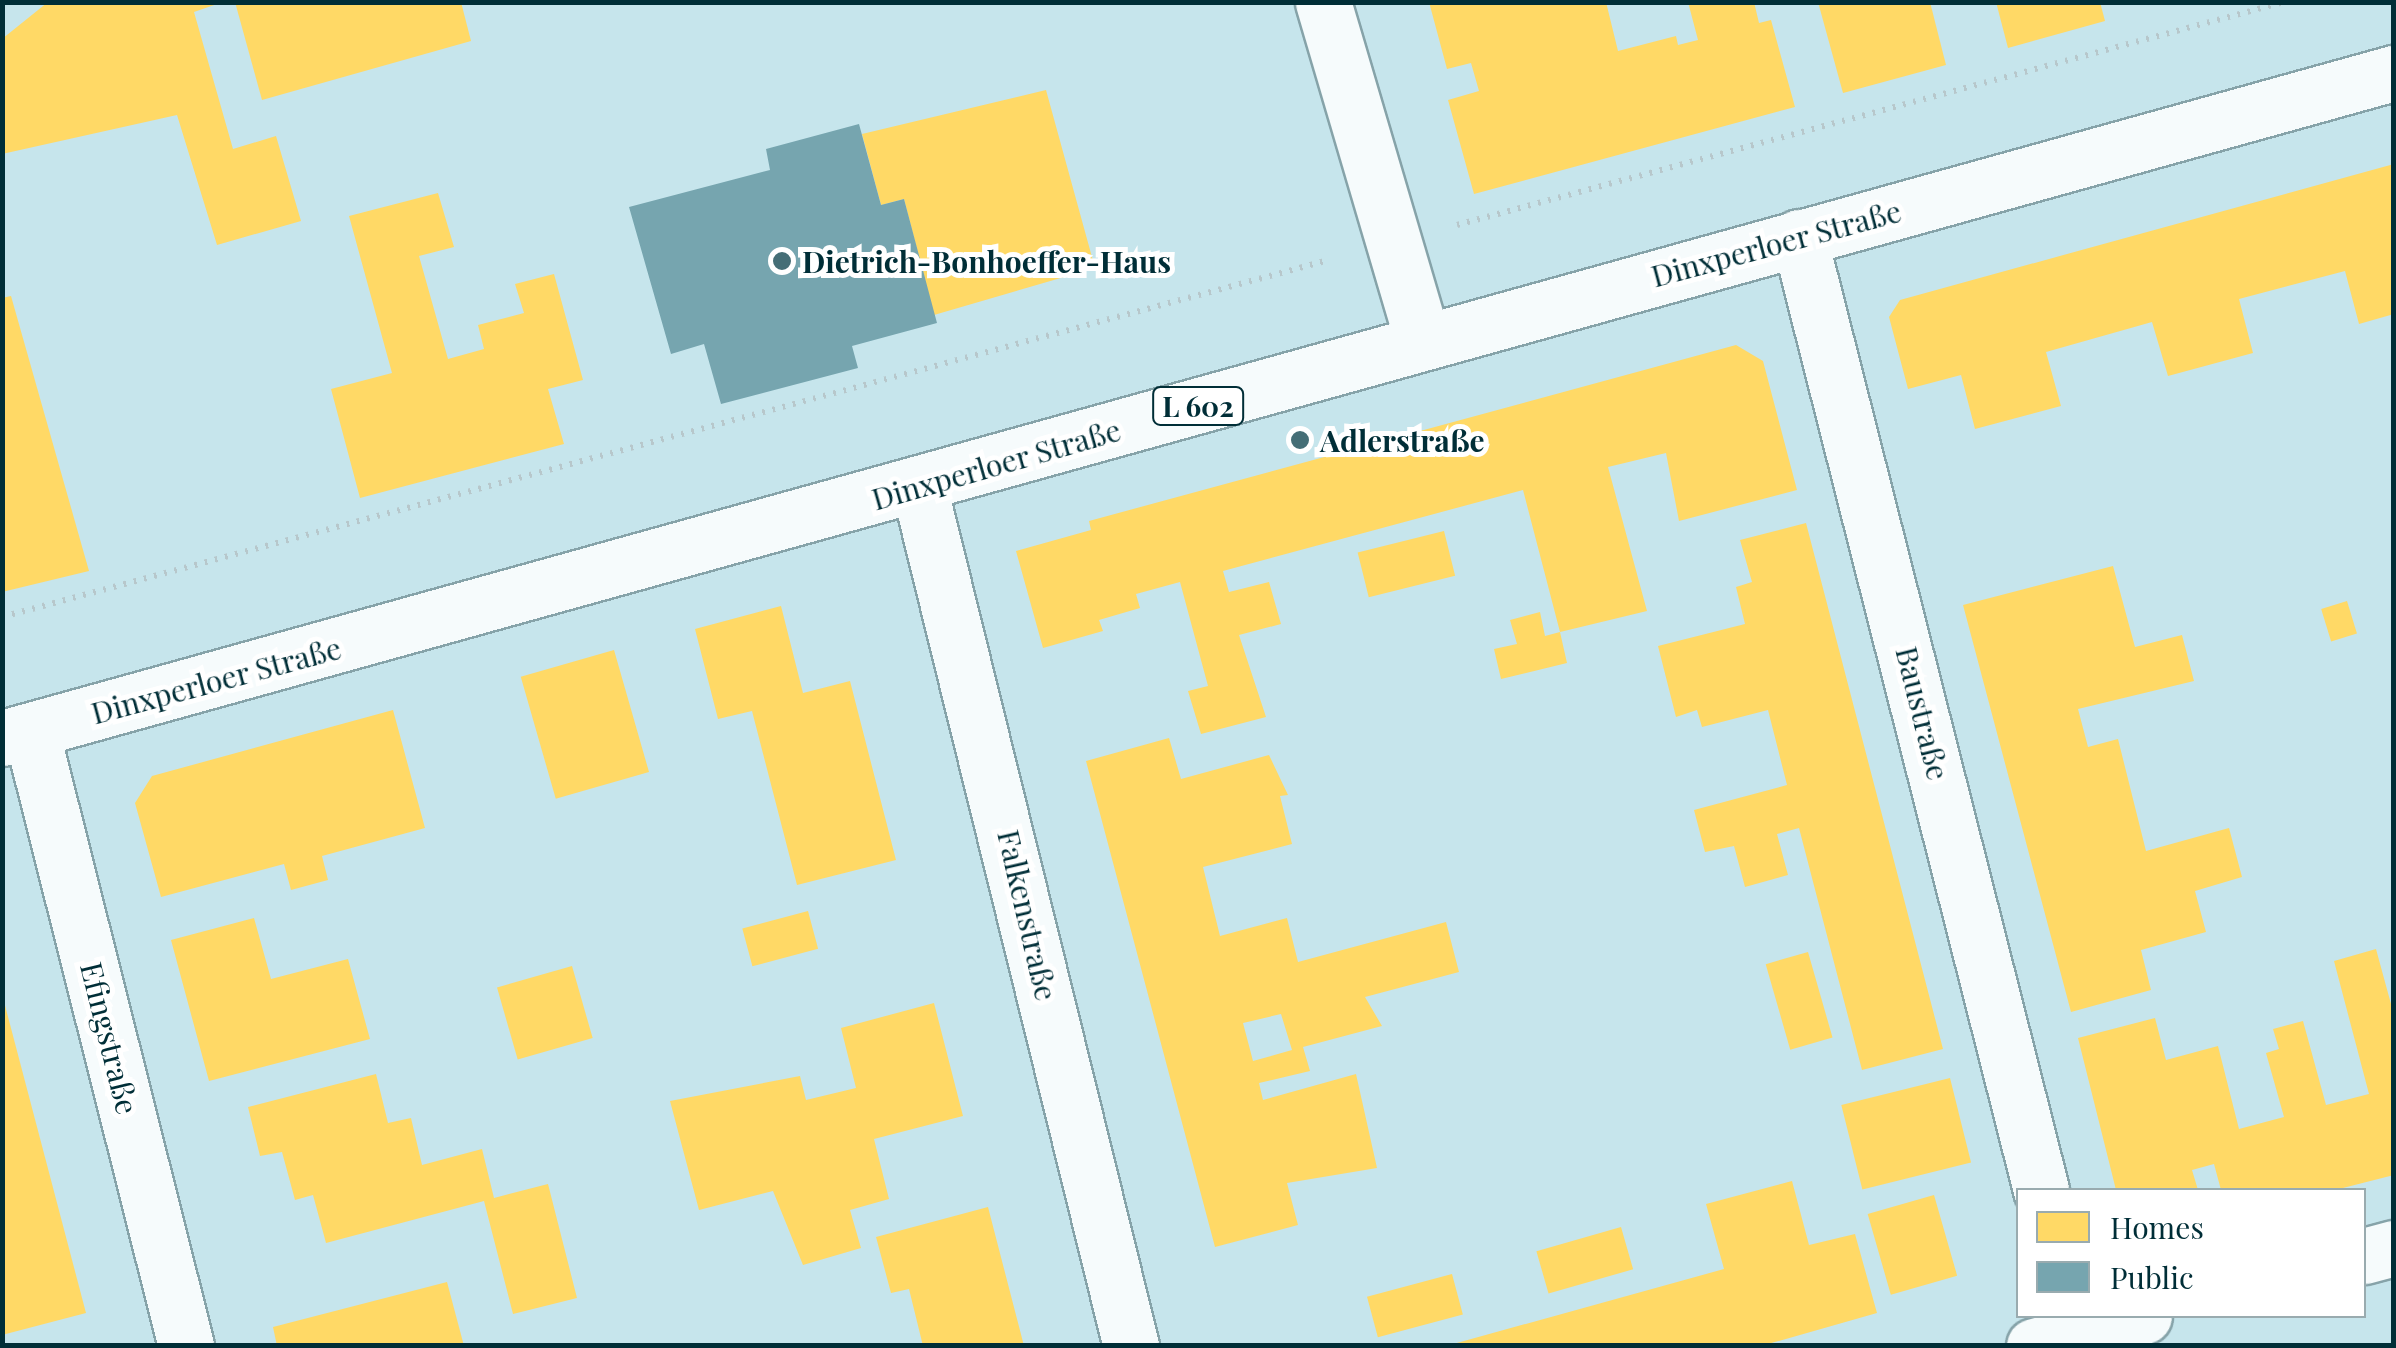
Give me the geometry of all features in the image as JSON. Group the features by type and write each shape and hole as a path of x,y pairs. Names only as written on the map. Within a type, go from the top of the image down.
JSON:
{"street":[{"path":"1322,2 1423,342"},
{"name":"Dinxperloer Straße","path":"17,734 919,487 1423,342 2394,73"},
{"name":"Baustraße","path":"1798,238 2040,1188"},
{"name":"Falkenstraße","path":"919,487 1131,1346"},
{"name":"Efingstraße","path":"17,734 186,1346"},
{"path":"2366,1255 2394,1248"},
{"path":"2065,1335 2136,1318"}],"path":[{"path":"2,617 2284,2"}],"building: Homes":[{"path":"48,2 223,2 194,12 233,149 276,136 301,221 217,245 177,115 2,154 2,39"},
{"path":"235,2 461,2 471,41 262,100"},
{"path":"1429,2 1606,2 1618,51 1676,36 1678,45 1698,40 1688,2 1754,2 1759,23 1771,20 1795,107 1474,194 1448,100 1479,91 1471,63 1447,69"},
{"path":"1818,2 1930,2 1946,65 1843,93"},
{"path":"1996,2 2100,2 2105,21 2008,48"},
{"path":"1046,90 1095,268 934,315 904,199 881,205 862,134"},
{"path":"2394,164 2394,314 2359,324 2345,271 2239,299 2253,353 2168,376 2152,322 2046,352 2061,406 1975,429 1961,375 1908,389 1889,317 1900,300"},
{"path":"438,193 454,247 419,256 448,359 484,349 478,325 524,313 515,284 554,274 583,380 548,389 564,444 360,498 331,389 392,373 349,216"},
{"path":"11,296 89,571 2,592 2,298"},
{"path":"1736,345 1763,361 1797,490 1679,521 1666,453 1608,467 1647,611 1560,632 1523,490 1223,571 1229,592 1269,582 1281,624 1239,635 1266,717 1201,734 1188,691 1208,686 1180,582 1136,594 1140,608 1099,620 1103,631 1043,648 1016,551 1091,530 1089,521"},
{"path":"1806,523 1943,1049 1862,1070 1799,828 1777,834 1788,875 1745,887 1734,846 1705,852 1694,810 1787,785 1768,710 1702,727 1697,710 1676,717 1658,646 1745,624 1736,587 1752,582 1740,540"},
{"path":"1444,531 1455,576 1369,597 1358,553"},
{"path":"2113,566 2135,647 2182,635 2194,681 2078,709 2088,747 2118,739 2146,851 2229,828 2242,877 2195,891 2206,932 2141,950 2151,990 2071,1012 1963,605"},
{"path":"2347,601 2357,634 2331,641 2321,609"},
{"path":"781,606 803,693 850,681 896,860 797,885 752,711 718,719 695,629"},
{"path":"1540,612 1545,636 1560,632 1567,663 1501,679 1494,649 1517,644 1510,620"},
{"path":"614,650 649,772 556,799 521,677"},
{"path":"393,710 425,828 322,856 328,880 291,890 284,864 161,897 135,803 152,776"},
{"path":"1169,738 1181,779 1269,755 1288,795 1280,796 1292,844 1203,867 1220,936 1287,918 1298,962 1446,922 1459,972 1365,997 1382,1026 1303,1047 1310,1071 1259,1083 1263,1100 1356,1074 1377,1168 1287,1183 1298,1225 1215,1247 1086,761","holes":["1281,1014 1292,1050 1253,1061 1243,1023"]},
{"path":"808,911 818,949 752,966 742,929"},
{"path":"254,918 271,979 348,959 370,1039 209,1081 171,940"},
{"path":"2376,949 2394,1015 2394,1175 2343,1188 2220,1188 2214,1164 2192,1170 2197,1188 2116,1188 2078,1038 2155,1018 2166,1060 2218,1046 2239,1129 2284,1117 2266,1053 2279,1049 2273,1029 2303,1021 2326,1105 2369,1094 2334,961"},
{"path":"1808,952 1833,1038 1790,1050 1766,964"},
{"path":"572,966 593,1038 518,1060 497,987"},
{"path":"2,994 86,1313 2,1335"},
{"path":"934,1003 963,1116 874,1139 889,1199 850,1210 861,1248 803,1265 773,1191 699,1210 670,1101 800,1076 806,1100 856,1088 841,1028"},
{"path":"376,1074 388,1123 411,1118 422,1165 482,1149 494,1198 548,1184 577,1298 513,1314 484,1201 326,1243 313,1195 295,1200 282,1152 260,1156 248,1107"},
{"path":"1950,1078 1971,1162 1862,1190 1841,1105"},
{"path":"1792,1181 1809,1245 1855,1234 1877,1313 1761,1346 1446,1346 1724,1269 1706,1204"},
{"path":"1934,1195 1957,1276 1891,1295 1868,1214"},
{"path":"988,1207 1024,1346 923,1346 909,1289 891,1293 876,1237"},
{"path":"1621,1227 1633,1269 1549,1294 1536,1251"},
{"path":"1452,1274 1463,1315 1378,1337 1367,1297"},
{"path":"447,1282 464,1346 277,1346 273,1327"}],"building: Public":[{"name":"Dietrich-Bonhoeffer-Haus","path":"859,124 881,205 904,199 937,323 852,346 858,368 721,404 704,344 671,354 629,207 770,170 766,149"}],"place":[{"name":"Dietrich-Bonhoeffer-Haus","path":"782,261"},
{"name":"Adlerstraße","path":"1300,440"}]}
